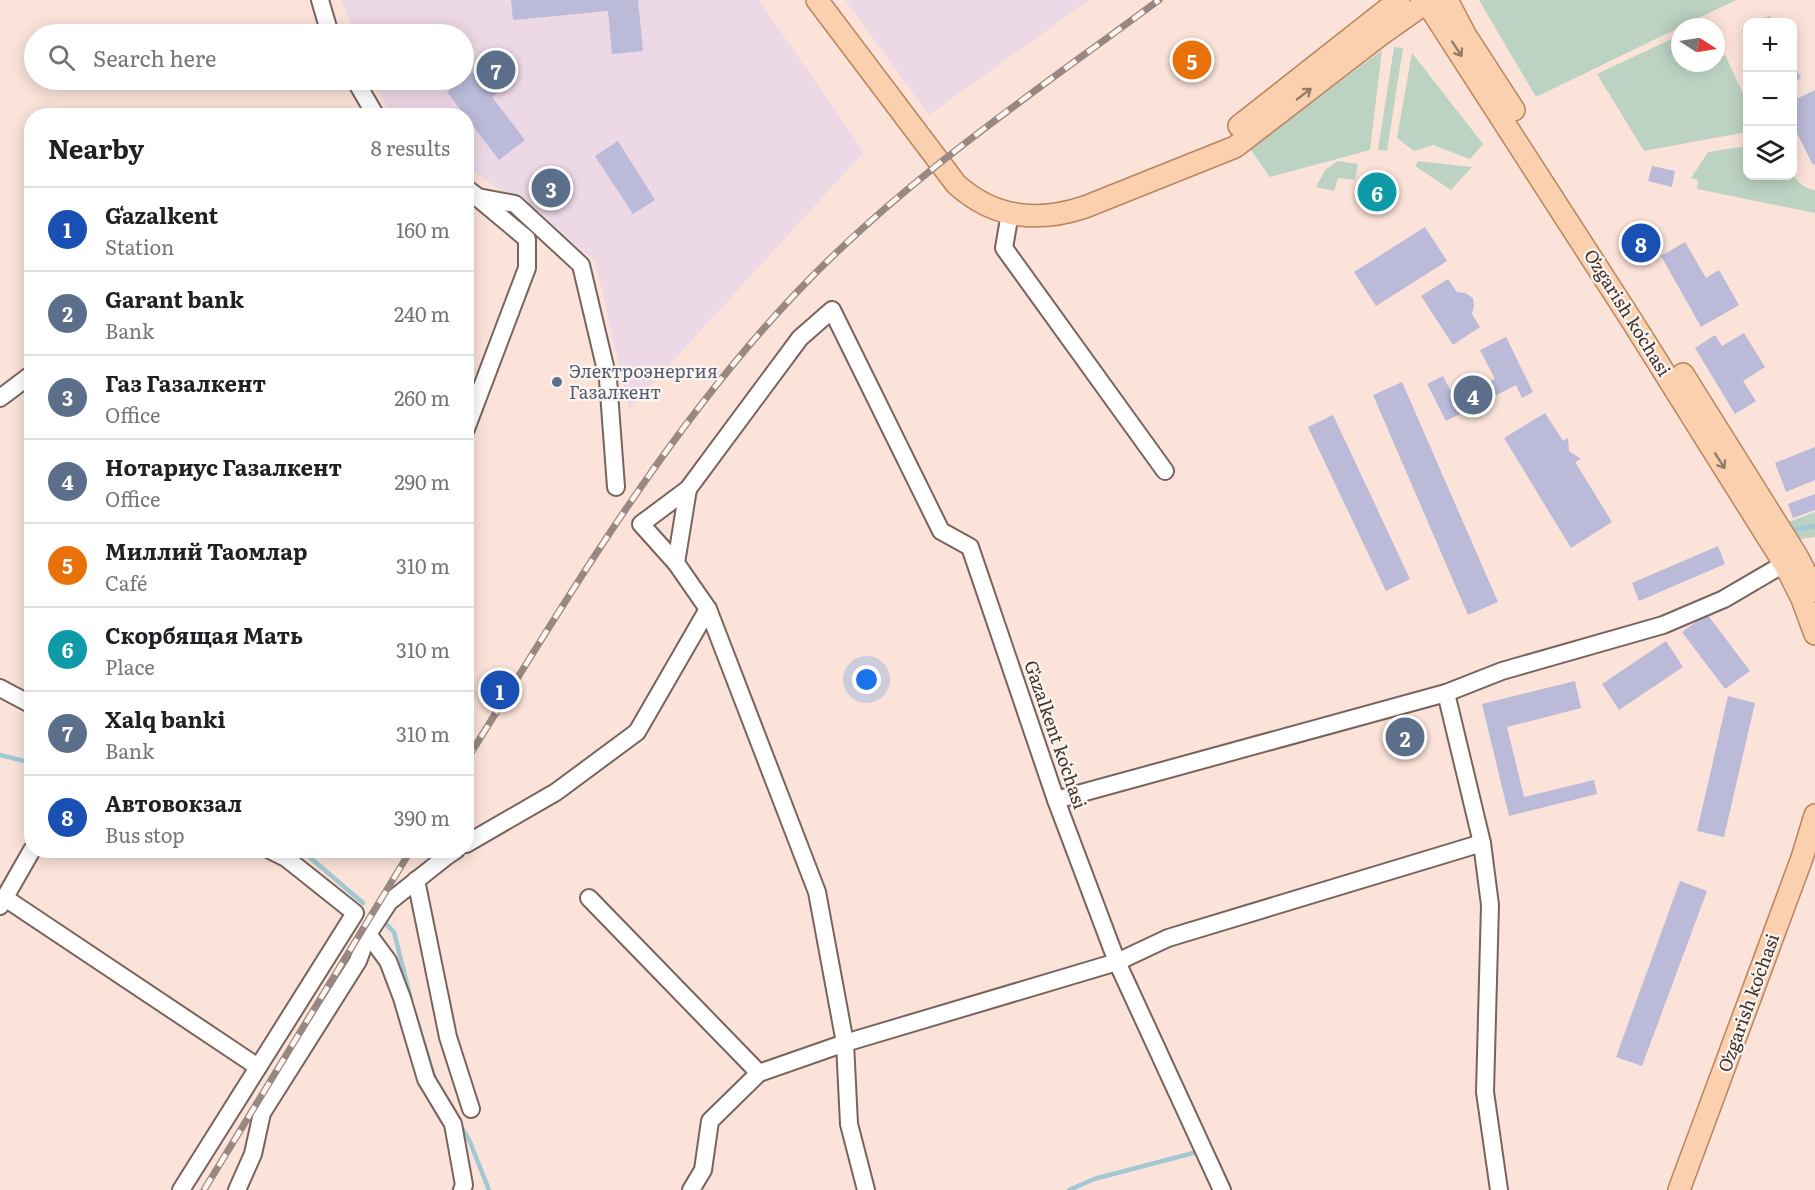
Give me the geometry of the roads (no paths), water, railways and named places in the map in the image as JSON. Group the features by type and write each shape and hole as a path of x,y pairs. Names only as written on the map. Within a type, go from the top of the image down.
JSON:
{"main road":[{"path":"817,0 950,177 976,201 993,209 1039,216 1076,210 1235,147 1379,36 1432,1"},
{"path":"1203,159 1227,136 1399,0"},
{"name":"Oʻzgarish koʻchasi","path":"1432,1 1632,321 1791,560 1815,591"},
{"name":"Oʻzgarish koʻchasi","path":"1791,560 1815,634"},
{"name":"Oʻzgarish koʻchasi","path":"1680,1190 1802,858 1815,815"},
{"name":"Oʻzgarish koʻchasi","path":"1690,1190 1815,852"}],"street":[{"path":"320,0 327,24"},
{"path":"361,90 371,108"},
{"path":"474,194 515,204 581,264 609,379 616,487"},
{"path":"474,195 527,239 527,268 474,408"},
{"path":"1010,213 1004,248 1165,471"},
{"name":"Gʻazalkent koʻchasi","path":"688,489 800,338 832,310 941,531 970,547 1056,800 1117,962 1222,1190"},
{"path":"0,398 24,381"},
{"path":"676,563 688,489"},
{"path":"688,489 641,524 676,563 708,609 817,892 845,1043 849,1125 866,1190"},
{"path":"1056,800 1446,693 1502,671 1663,625 1724,598 1791,560"},
{"path":"474,839 556,792 637,732 708,609"},
{"path":"0,688 24,701"},
{"path":"1446,693 1482,843 1490,905 1485,1092 1498,1190"},
{"path":"691,1190 703,1170 710,1121 759,1073 845,1043 1117,962 1168,938 1482,843"},
{"path":"27,858 2,902 258,1067"},
{"path":"181,1190 355,913 293,858"},
{"path":"237,1190 253,1154 262,1113 358,961 368,934 388,902 445,858"},
{"path":"416,880 448,1037 471,1109"},
{"path":"589,898 759,1073"},
{"path":"368,934 388,961 402,998 426,1079 453,1124 465,1188"}],"waterway":[{"path":"1792,530 1815,526"},
{"path":"0,755 24,761"},
{"path":"311,858 363,903"},
{"path":"382,920 394,932 411,1000"},
{"path":"414,1011 436,1083"},
{"path":"460,1124 470,1142 489,1190"},
{"path":"1069,1190 1094,1179 1197,1152"}],"railway":[{"path":"474,748 580,578 661,459 749,345 797,292 838,251 926,174 1018,103 1159,0"},
{"path":"204,1190 406,858"}],"place":[{"name":"Миллий Таомлар","path":"1192,60"},
{"name":"Xalq banki","path":"496,70"},
{"name":"Газ Газалкент","path":"551,188"},
{"name":"Скорбящая Мать","path":"1377,192"},
{"name":"Автовокзал","path":"1641,243"},
{"name":"Электроэнергия Газалкент","path":"557,382"},
{"name":"Нотариус Газалкент","path":"1473,395"},
{"name":"Gʻazalkent","path":"500,690"},
{"name":"Garant bank","path":"1405,737"}]}
